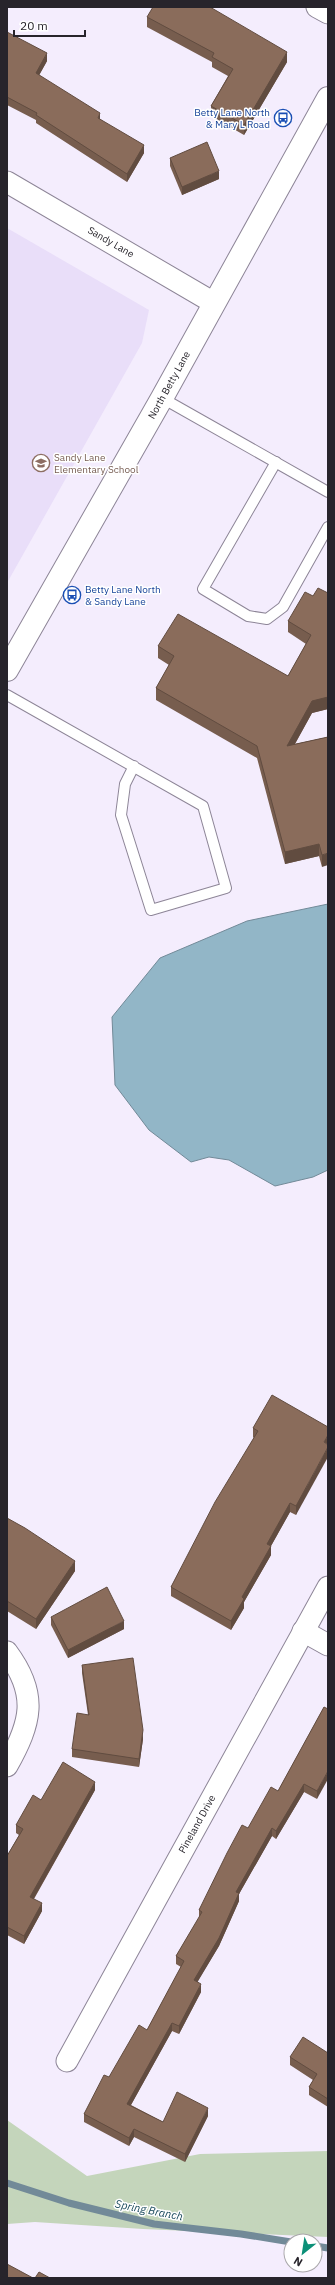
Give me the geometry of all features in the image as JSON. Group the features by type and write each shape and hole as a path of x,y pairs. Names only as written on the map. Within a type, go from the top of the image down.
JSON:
{"street":[{"path":"317,7 328,13"},
{"name":"North Betty Lane","path":"7,670 162,398 328,98"},
{"name":"Sandy Lane","path":"7,182 214,303"},
{"name":"Pineland Drive","path":"67,2061 328,1587"},
{"path":"303,1631 328,1646"},
{"path":"7,1652 20,1671 28,1695 28,1714 23,1738 7,1766"}],"lane":[{"path":"162,398 328,492"},
{"path":"276,462 203,589 248,616 267,619 283,606 328,527"},
{"path":"7,695 134,766 203,806 226,888 151,910 121,815 125,784 134,766"}],"shaded area":[{"name":"Sandy Lane Elementary School","path":"7,228 149,310 142,343 7,583"}],"green space":[{"path":"7,2120 87,2176 200,2154 328,2151 328,2237 323,2237 323,2233 283,2233 283,2235 143,2229 35,2222 7,2224"}],"water":[{"path":"328,904 328,1170 313,1177 275,1186 229,1160 209,1157 191,1162 149,1130 115,1085 112,1017 160,958 247,921"}],"building":[{"path":"153,7 210,7 287,52 244,125 211,106 233,69 212,57 214,53 147,17"},
{"path":"7,32 47,53 36,73 100,113 98,118 144,145 127,174 36,115 37,113 7,97"},
{"path":"207,142 219,171 182,187 170,158"},
{"path":"318,588 328,593 328,697 312,701 287,746 328,737 328,853 322,855 319,844 285,852 257,746 156,688 174,656 158,646 178,614 288,676 311,635 288,621 305,592 313,596"},
{"path":"272,1395 328,1427 328,1435 324,1442 328,1445 328,1447 296,1506 290,1503 267,1544 271,1546 242,1597 244,1599 231,1621 171,1587 215,1502 258,1431 253,1428"},
{"path":"7,1518 75,1561 36,1619 7,1601"},
{"path":"107,1587 124,1621 68,1650 51,1617"},
{"path":"133,1658 143,1730 139,1759 72,1749 77,1713 89,1715 82,1665"},
{"path":"324,1707 328,1709 328,1771 317,1791 304,1784 276,1831 272,1828 236,1892 239,1893 219,1938 194,1980 201,1984 179,2026 172,2023 127,2104 163,2122 177,2092 208,2108 185,2154 134,2129 129,2138 84,2114 104,2075 109,2077 139,2025 147,2030 184,1961 176,1956 202,1912 199,1910 242,1825 248,1828 271,1787 278,1791"},
{"path":"63,1762 95,1782 30,1897 42,1903 24,1936 7,1927 7,1856 23,1829 16,1825 33,1795 41,1800"},
{"path":"303,2037 328,2053 328,2099 309,2087 317,2074 290,2057"},
{"path":"7,2264 33,2278 7,2278"},
{"path":"39,2272 50,2278 35,2278"}],"waterway":[{"name":"Spring Branch","path":"7,2183 69,2203 154,2224 241,2234 283,2241"},
{"name":"Spring Branch","path":"323,2247 328,2248"}],"place":[{"name":"Betty Lane North & Mary L Road","path":"283,118"},
{"name":"Sandy Lane Elementary School","path":"41,463"},
{"name":"Betty Lane North & Sandy Lane","path":"72,595"}]}
